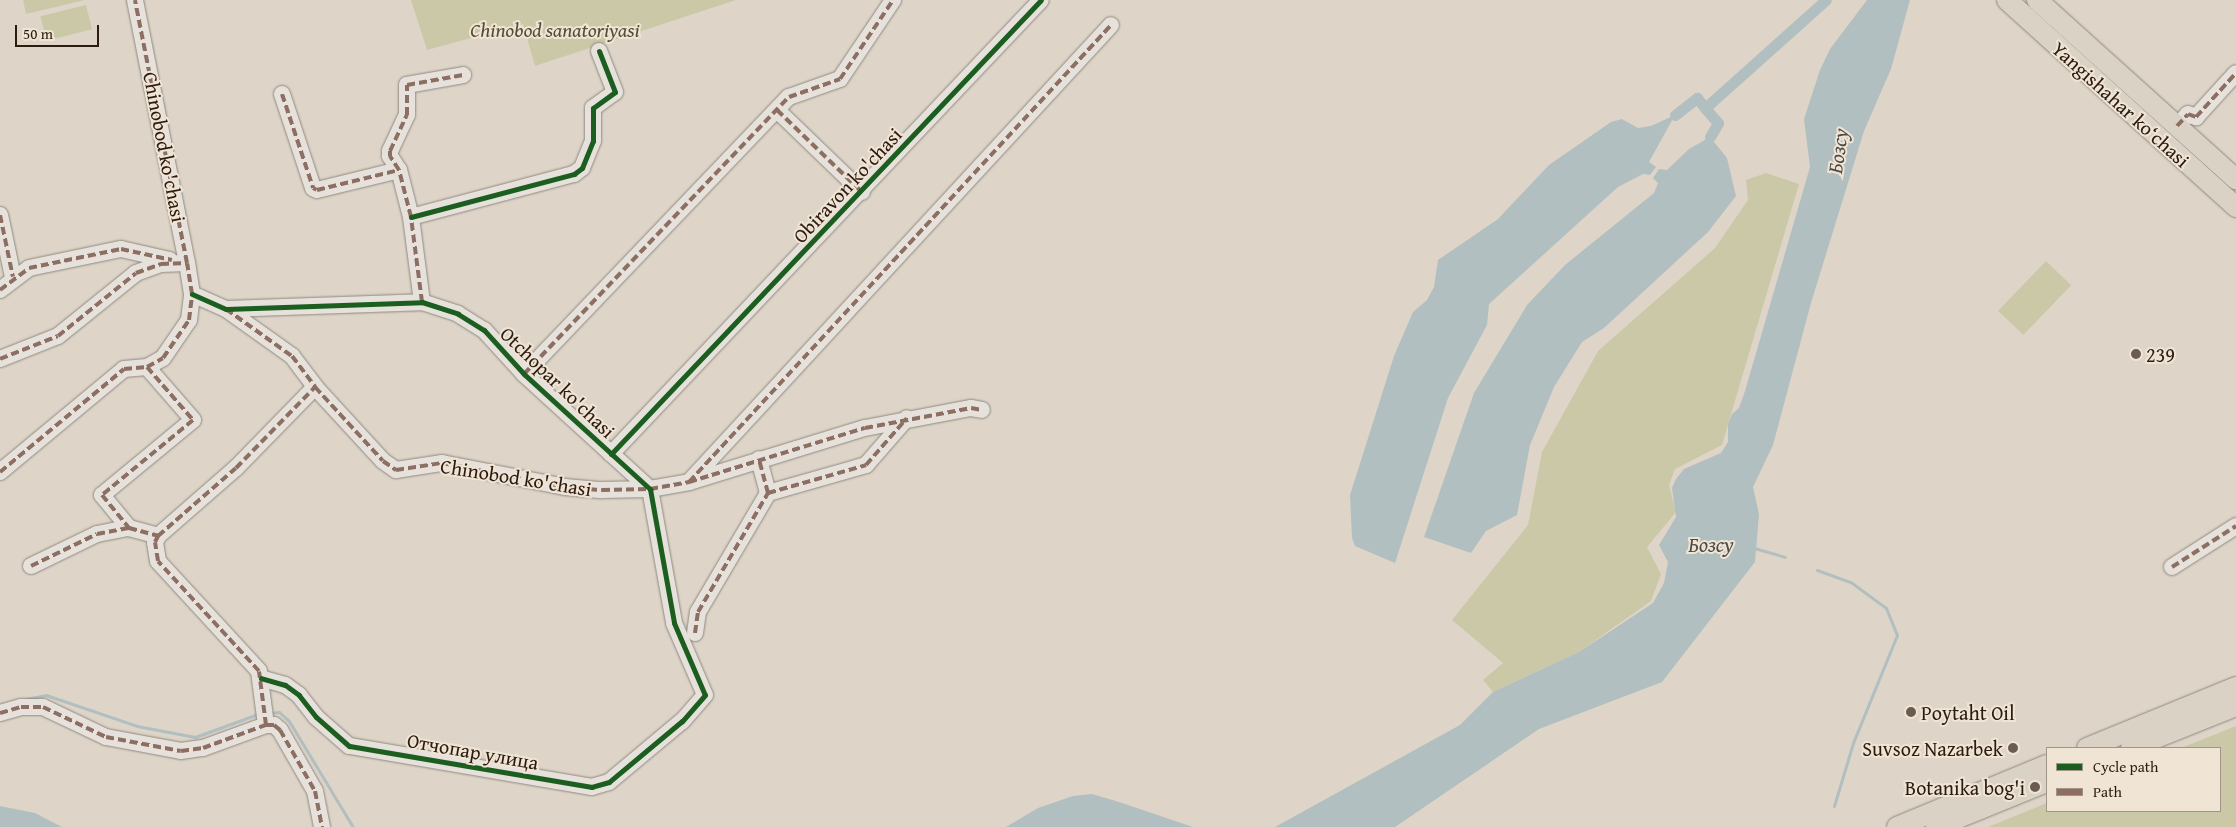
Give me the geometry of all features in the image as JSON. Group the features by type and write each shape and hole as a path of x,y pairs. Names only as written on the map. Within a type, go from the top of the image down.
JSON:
{"main road":[{"name":"Yangishahar ko‘chasi","path":"2007,0 2236,207"},
{"name":"Yangishahar ko‘chasi","path":"2037,0 2236,179"},
{"path":"2202,177 2214,174 2216,161"},
{"path":"2089,747 2236,687"},
{"path":"2134,747 2236,706"},
{"path":"1943,818 2046,766"},
{"path":"1897,827 1943,818 2046,782"}],"street":[{"name":"Chinobod ko'chasi","path":"136,0 192,294 189,320 178,340 163,358 147,367"},
{"name":"Otchopar ko'chasi","path":"524,374 789,97 840,79 893,0"},
{"name":"Obiravon ko'chasi","path":"611,454 862,192 1042,0"},
{"path":"689,482 1111,25"},
{"path":"411,217 574,174 582,168 593,141 593,108 615,92 600,51"},
{"path":"2177,126 2188,114 2196,118 2236,73"},
{"path":"422,302 411,217 399,170 390,156 407,115 407,85 463,75"},
{"path":"282,94 313,188 317,190 399,170"},
{"path":"777,110 862,192"},
{"path":"0,215 13,277"},
{"path":"0,290 13,277 29,268 121,249 187,263"},
{"path":"0,359 58,336 136,273 160,264 187,263"},
{"name":"Otchopar ko'chasi","path":"192,294 226,309 422,302 458,314 484,330 524,374 650,489"},
{"name":"Chinobod ko'chasi","path":"226,309 292,356 315,387 391,468 442,463 565,487 602,490 650,489 689,482 760,459 907,418 971,408 982,410"},
{"path":"0,472 124,369 147,367 193,417 190,424 103,492 102,495 128,528"},
{"path":"266,724 259,670 158,561 155,551 158,536 236,468 315,387"},
{"path":"695,633 698,612 768,493 866,465 907,418"},
{"path":"760,459 768,493"},
{"name":"Отчопар улица","path":"261,678 285,685 299,695 316,717 349,746 592,787 609,782 682,721 705,695 674,623 650,489"},
{"path":"2172,567 2236,526"},
{"path":"31,566 97,534 128,528 158,536"},
{"path":"0,713 21,707 43,706 106,737 182,751 203,748 266,724 280,730 315,791 322,827"}],"green space":[{"path":"23,0 85,0 26,14"},
{"name":"Chinobod sanatoriyasi","path":"411,0 736,0 535,66 523,24 427,50"},
{"path":"86,5 92,29 46,41 40,16"},
{"path":"1766,173 1799,184 1722,445 1675,469 1669,485 1676,512 1647,547 1661,574 1651,601 1579,652 1493,692 1483,680 1503,663 1452,620 1528,525 1542,452 1598,351 1715,248 1748,200 1746,180"},
{"path":"2046,261 2071,285 2023,335 1998,311"},
{"path":"2236,726 2236,827 1988,827 2046,803 2046,812 2221,812 2221,747 2184,747"}],"water":[{"name":"Бозсу","path":"1867,0 1910,0 1891,69 1864,131 1811,303 1773,445 1753,487 1759,514 1755,562 1662,682 1539,729 1395,827 1275,827 1460,725 1493,692 1579,652 1653,603 1664,583 1668,562 1659,545 1676,517 1672,488 1684,469 1721,453 1728,442 1728,424 1732,414 1739,408 1745,391 1810,167 1804,119 1820,70 1830,49"},
{"path":"1675,115 1649,162 1656,167 1650,175 1643,174 1618,187 1489,304 1487,325 1448,398 1395,563 1355,546 1352,538 1350,495 1394,356 1413,312 1427,300 1434,287 1438,260 1498,219 1549,165 1611,122 1622,119 1638,128 1651,126"},
{"path":"1710,137 1727,158 1736,196 1708,232 1604,328 1582,342 1554,387 1530,445 1517,515 1486,531 1471,553 1424,537 1474,393 1527,305 1565,265 1654,193 1658,183 1653,178 1659,169 1667,170 1689,149"},
{"path":"1092,794 1193,827 1006,827 1038,808 1073,796"},
{"path":"0,806 35,813 62,827 0,827"}],"waterway":[{"path":"1675,115 1697,98 1705,108 1826,0"},
{"path":"1705,108 1718,123 1710,137"},
{"path":"1754,548 1785,557"},
{"path":"1817,570 1852,583 1886,608 1897,635 1853,743 1834,806"},
{"path":"26,699 46,695 137,726 195,737 258,714"},
{"path":"270,713 279,712 289,721 353,827"}],"marked path":[{"path":"0,472 124,369 147,367 163,358 189,320 192,294 187,263 135,0"},
{"path":"524,374 789,97 840,79 893,0"},
{"path":"689,482 1111,25"},
{"path":"2177,126 2188,114 2196,117 2236,73"},
{"path":"422,302 411,217 399,170 390,156 390,151 407,115 407,85 463,75"},
{"path":"282,94 313,188 317,190 399,170"},
{"path":"777,110 862,192"},
{"path":"0,215 13,277"},
{"path":"0,290 29,268 121,249 172,260"},
{"path":"0,359 58,336 136,273 161,264 187,263"},
{"path":"226,309 292,356 315,387 383,461 396,470 442,463 565,487 602,490 650,489 689,482 865,428 971,408 982,410"},
{"path":"147,367 193,420 102,495 129,528 158,536"},
{"path":"266,725 259,671 158,561 155,542 158,536 236,468 315,387"},
{"path":"768,493 866,465 907,418"},
{"path":"695,633 698,612 768,493 759,459"},
{"path":"2172,567 2236,526"},
{"path":"31,566 97,534 129,528"},
{"path":"0,713 21,707 43,707 106,737 181,751 203,748 266,725 274,725 280,730 315,791 322,827"}],"cycle path":[{"path":"611,454 1041,0"},
{"path":"411,217 574,174 582,168 593,141 593,108 615,92 599,51"},
{"path":"192,294 226,309 422,302 458,314 484,330 524,374 650,489 674,623 705,695 682,721 609,782 592,787 349,746 316,717 299,695 285,685 261,678"}],"place":[{"name":"239","path":"2136,354"},
{"name":"Poytaht Oil","path":"1911,712"},
{"name":"Suvsoz Nazarbek","path":"2013,748"},
{"name":"Botanika bog'i","path":"2035,787"}]}
